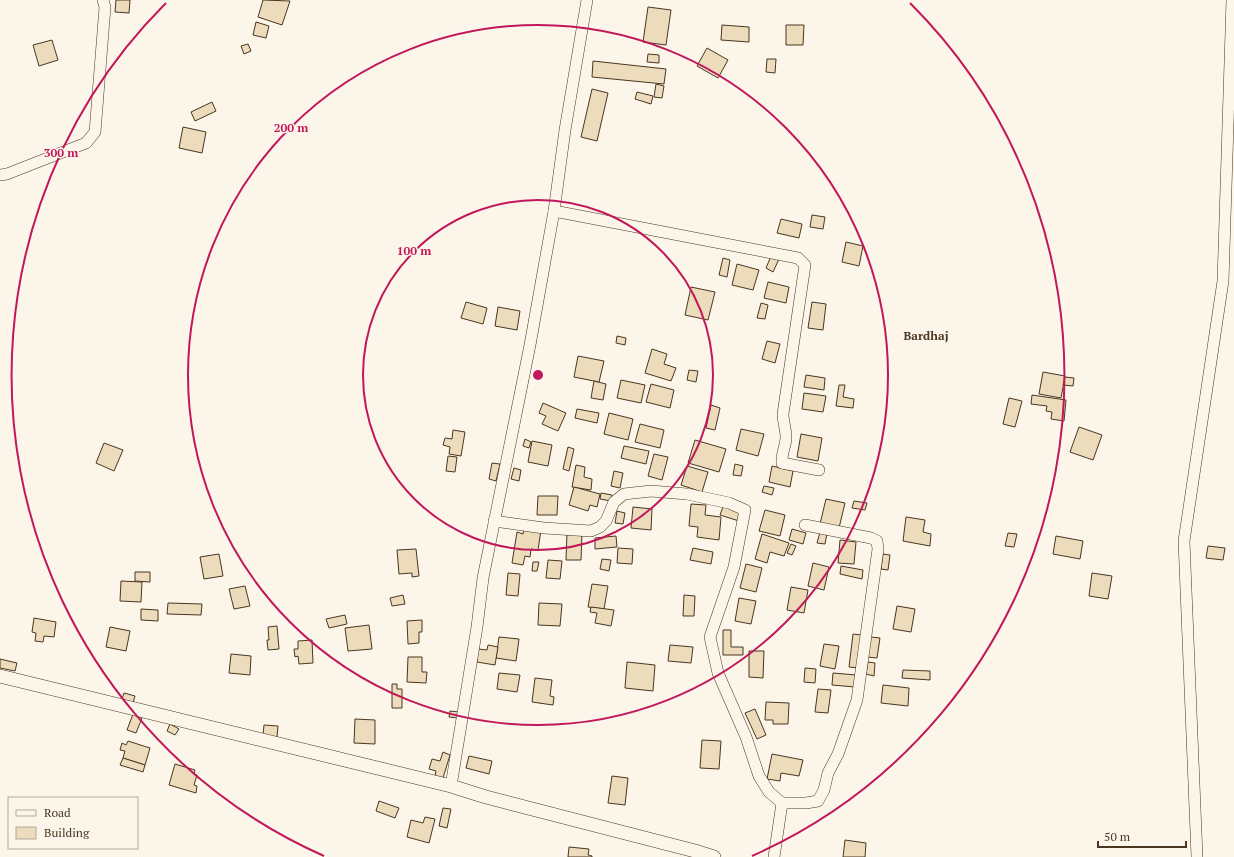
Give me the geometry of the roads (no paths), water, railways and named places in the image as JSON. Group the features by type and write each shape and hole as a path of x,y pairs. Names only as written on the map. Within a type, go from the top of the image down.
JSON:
{"street":[{"path":"0,175 7,174 86,143 95,132 105,7 103,0"},
{"path":"451,786 477,627 483,578 528,359 554,211 565,130 587,0"},
{"path":"1197,857 1184,541 1223,281 1232,0"},
{"path":"554,211 798,258 802,261 805,265 783,414 786,437 782,463 819,470"},
{"path":"494,521 544,528 591,531 600,527 606,521 614,502 624,494 652,492 687,494 729,503 745,510 734,568 710,637 718,673 746,737 759,776 769,792 782,803 806,803 818,801 824,790 828,773 838,754 857,700 878,549 877,541 872,538 805,525"},
{"path":"0,676 451,786 486,797 695,854 714,857"},
{"path":"774,857 782,803"}],"district":[{"name":"Bardhaj","path":"926,336"}]}
